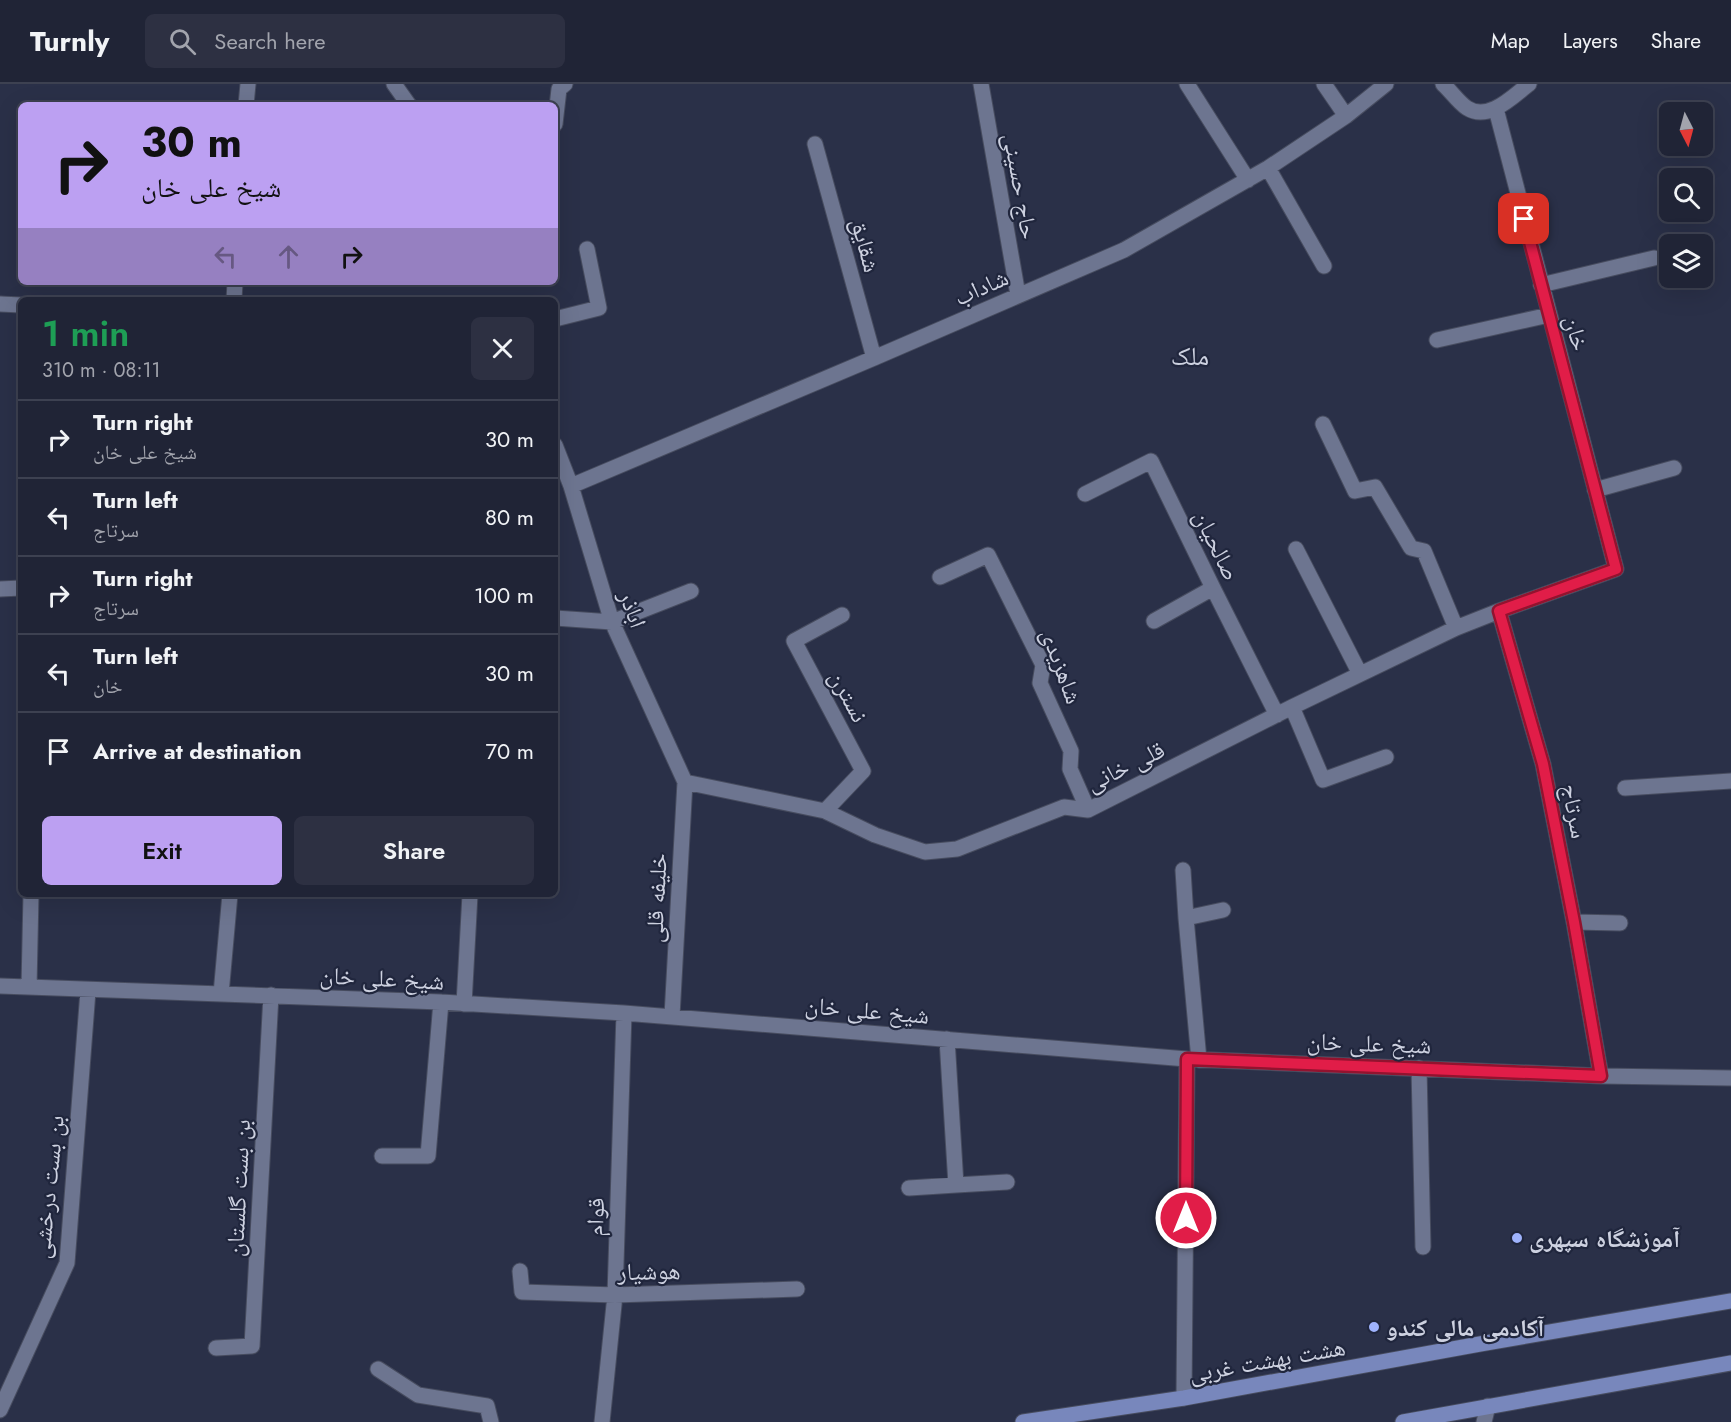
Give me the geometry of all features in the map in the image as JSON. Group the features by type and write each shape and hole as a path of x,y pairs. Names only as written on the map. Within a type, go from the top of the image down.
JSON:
{"main road":[{"name":"هشت بهشت غربی","path":"1023,1422 1184,1398 1731,1301"},
{"path":"1403,1422 1731,1363"}],"street":[{"path":"246,102 248,84"},
{"path":"394,84 407,102"},
{"path":"558,102 559,89 565,84"},
{"name":"حاج حسینی","path":"981,84 1018,295"},
{"path":"1188,84 1248,180"},
{"path":"1323,84 1346,116"},
{"name":"شاداب","path":"571,486 1124,250 1268,168 1346,116 1386,84"},
{"path":"1443,84 1468,109 1481,112 1496,109 1529,84"},
{"name":"خان","path":"1496,109 1616,569 1499,611"},
{"name":"شقایق","path":"815,144 874,358"},
{"path":"1268,168 1324,266"},
{"path":"558,319 599,308 587,249"},
{"path":"1541,285 1654,258"},
{"path":"0,304 18,305"},
{"path":"1437,340 1549,315"},
{"path":"1323,424 1355,491 1375,487 1411,548 1424,551 1456,628"},
{"name":"اباذر","path":"558,453 571,486 612,622 685,782"},
{"name":"صالحیان","path":"1085,494 1151,461 1277,715"},
{"path":"1595,490 1674,468"},
{"path":"1296,549 1360,674"},
{"name":"شاهزیدی","path":"940,577 988,555 1043,665 1040,683 1071,751 1070,769 1088,810"},
{"path":"0,589 18,588"},
{"path":"1154,621 1213,588"},
{"path":"558,618 612,622 691,591"},
{"name":"قلی خانی","path":"685,782 825,811 875,835 925,852 957,849 1064,807 1088,810 1360,674 1456,628 1499,611"},
{"name":"سرتاج","path":"1499,611 1543,764 1601,1076"},
{"name":"نسترن","path":"825,811 863,771 794,641 842,615"},
{"path":"1292,707 1323,780 1386,757"},
{"path":"1625,788 1731,781"},
{"name":"خلیفه قلی","path":"672,1016 685,782"},
{"path":"1183,870 1193,1060 1184,1398"},
{"path":"28,987 31,897"},
{"path":"221,994 230,897"},
{"path":"464,1004 470,897"},
{"path":"1186,918 1223,910"},
{"path":"1574,922 1620,923"},
{"name":"شیخ علی خان","path":"0,986 88,991 441,1002 624,1013 1193,1060 1601,1076 1731,1078"},
{"name":"بن بست درخشی","path":"0,1410 67,1263 88,991"},
{"name":"بن بست گلستان","path":"216,1348 252,1346 272,995"},
{"path":"382,1156 428,1156 441,1002"},
{"name":"قوام","path":"602,1422 615,1295 624,1013"},
{"path":"947,1039 956,1185"},
{"path":"1419,1068 1423,1247"},
{"path":"909,1188 1007,1182"},
{"name":"هوشیار","path":"520,1271 522,1292 615,1295 797,1289"},
{"path":"378,1369 418,1395 487,1406 491,1422"},
{"path":"1484,1422 1488,1406"}],"place":[{"name":"آموزشگاه سپهری","path":"1517,1238"},
{"name":"آکادمی مالی کندو","path":"1374,1327"}],"district":[{"name":"ملک","path":"1190,356"}],"route":[{"path":"1186,1218 1187,1059 1601,1076 1543,764 1499,611 1616,569 1524,219"}]}
